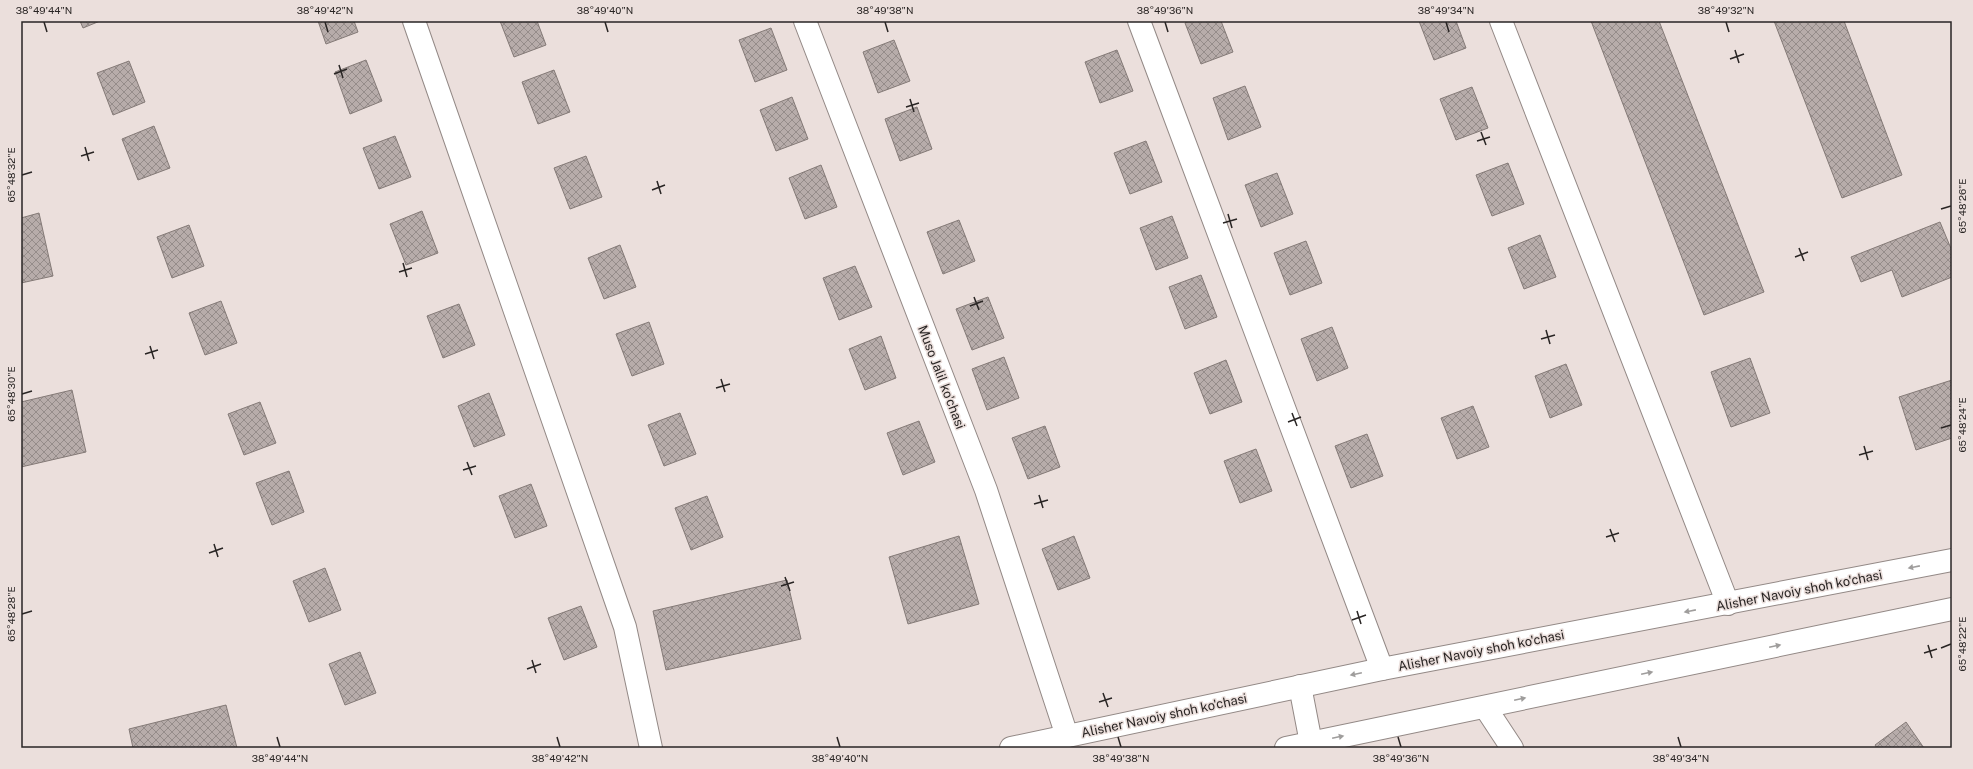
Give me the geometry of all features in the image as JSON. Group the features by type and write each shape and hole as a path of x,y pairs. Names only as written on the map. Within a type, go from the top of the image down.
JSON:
{"street":[{"path":"414,21 625,627 650,748"},
{"name":"Muso Jalil ko'chasi","path":"805,21 986,490 1067,736"},
{"path":"1139,21 1382,669"},
{"path":"1501,21 1728,604"},
{"name":"Alisher Navoiy shoh ko'chasi","path":"1011,748 1382,669 1952,560"},
{"path":"1286,748 1952,609"},
{"path":"1300,686 1311,743"},
{"path":"1485,707 1512,748"}],"building":[{"path":"80,21 100,21 83,28"},
{"path":"318,21 354,21 358,32 326,44"},
{"path":"500,21 537,21 546,45 514,57"},
{"path":"1189,21 1221,21 1233,52 1201,64 1185,23"},
{"path":"1419,21 1456,21 1466,48 1434,60"},
{"path":"1591,21 1659,21 1764,292 1704,315"},
{"path":"1774,21 1844,21 1902,175 1842,198"},
{"path":"771,28 787,70 755,82 739,40"},
{"path":"894,40 910,81 878,93 863,52"},
{"path":"1117,50 1133,91 1100,103 1085,62"},
{"path":"366,60 382,101 350,114 335,72"},
{"path":"129,61 145,102 113,115 97,73"},
{"path":"554,70 570,112 538,124 522,82"},
{"path":"1245,86 1261,127 1228,140 1213,98"},
{"path":"1472,87 1488,128 1456,140 1440,99"},
{"path":"792,97 808,139 776,151 760,110"},
{"path":"917,107 932,149 900,161 885,119"},
{"path":"154,126 170,168 138,180 122,139"},
{"path":"395,136 411,177 379,189 363,148"},
{"path":"1146,141 1162,182 1130,194 1114,153"},
{"path":"586,156 602,197 570,209 554,168"},
{"path":"1508,163 1524,204 1492,216 1476,175"},
{"path":"821,165 837,207 805,219 789,178"},
{"path":"1277,173 1293,214 1261,227 1245,185"},
{"path":"422,211 438,253 406,265 390,224"},
{"path":"39,213 53,276 21,283 21,218"},
{"path":"1172,216 1188,258 1156,270 1140,228"},
{"path":"959,220 975,261 943,274 927,232"},
{"path":"1940,222 1952,251 1952,277 1902,297 1892,270 1861,282 1851,257"},
{"path":"189,225 204,266 172,278 157,237"},
{"path":"1540,235 1556,277 1524,289 1508,248"},
{"path":"1306,241 1322,283 1290,295 1274,253"},
{"path":"620,245 636,287 604,299 588,258"},
{"path":"855,266 872,307 839,320 823,278"},
{"path":"1201,275 1217,317 1185,329 1169,287"},
{"path":"988,297 1004,338 972,350 956,309"},
{"path":"221,301 237,343 205,355 189,313"},
{"path":"459,304 475,345 443,358 427,316"},
{"path":"649,322 664,364 632,376 616,334"},
{"path":"1332,327 1348,368 1317,381 1301,339"},
{"path":"881,336 896,378 865,390 849,349"},
{"path":"1004,357 1019,398 987,410 972,369"},
{"path":"1750,358 1770,413 1731,427 1711,372"},
{"path":"1226,360 1242,402 1210,414 1194,373"},
{"path":"1566,364 1582,405 1550,418 1535,376"},
{"path":"1952,380 1952,438 1916,450 1899,397"},
{"path":"72,390 86,452 21,467 21,402"},
{"path":"489,393 505,435 474,447 458,406"},
{"path":"260,402 276,443 244,455 228,414"},
{"path":"1473,406 1489,447 1457,459 1441,418"},
{"path":"680,413 696,454 664,466 648,425"},
{"path":"919,421 935,462 903,475 887,433"},
{"path":"1045,426 1060,467 1028,479 1012,438"},
{"path":"1367,434 1383,476 1351,488 1335,446"},
{"path":"1256,449 1272,491 1240,503 1224,461"},
{"path":"289,471 304,512 272,525 256,483"},
{"path":"531,484 547,526 515,538 499,496"},
{"path":"707,496 723,537 691,550 675,508"},
{"path":"959,536 979,604 908,624 889,557"},
{"path":"1074,536 1090,578 1058,590 1042,549"},
{"path":"325,568 341,610 309,622 293,581"},
{"path":"787,580 801,639 666,670 653,611"},
{"path":"581,606 597,647 564,660 548,618"},
{"path":"360,652 376,693 345,705 329,664"},
{"path":"226,705 237,748 133,748 129,729"},
{"path":"1906,722 1924,748 1877,748 1875,745"}]}
